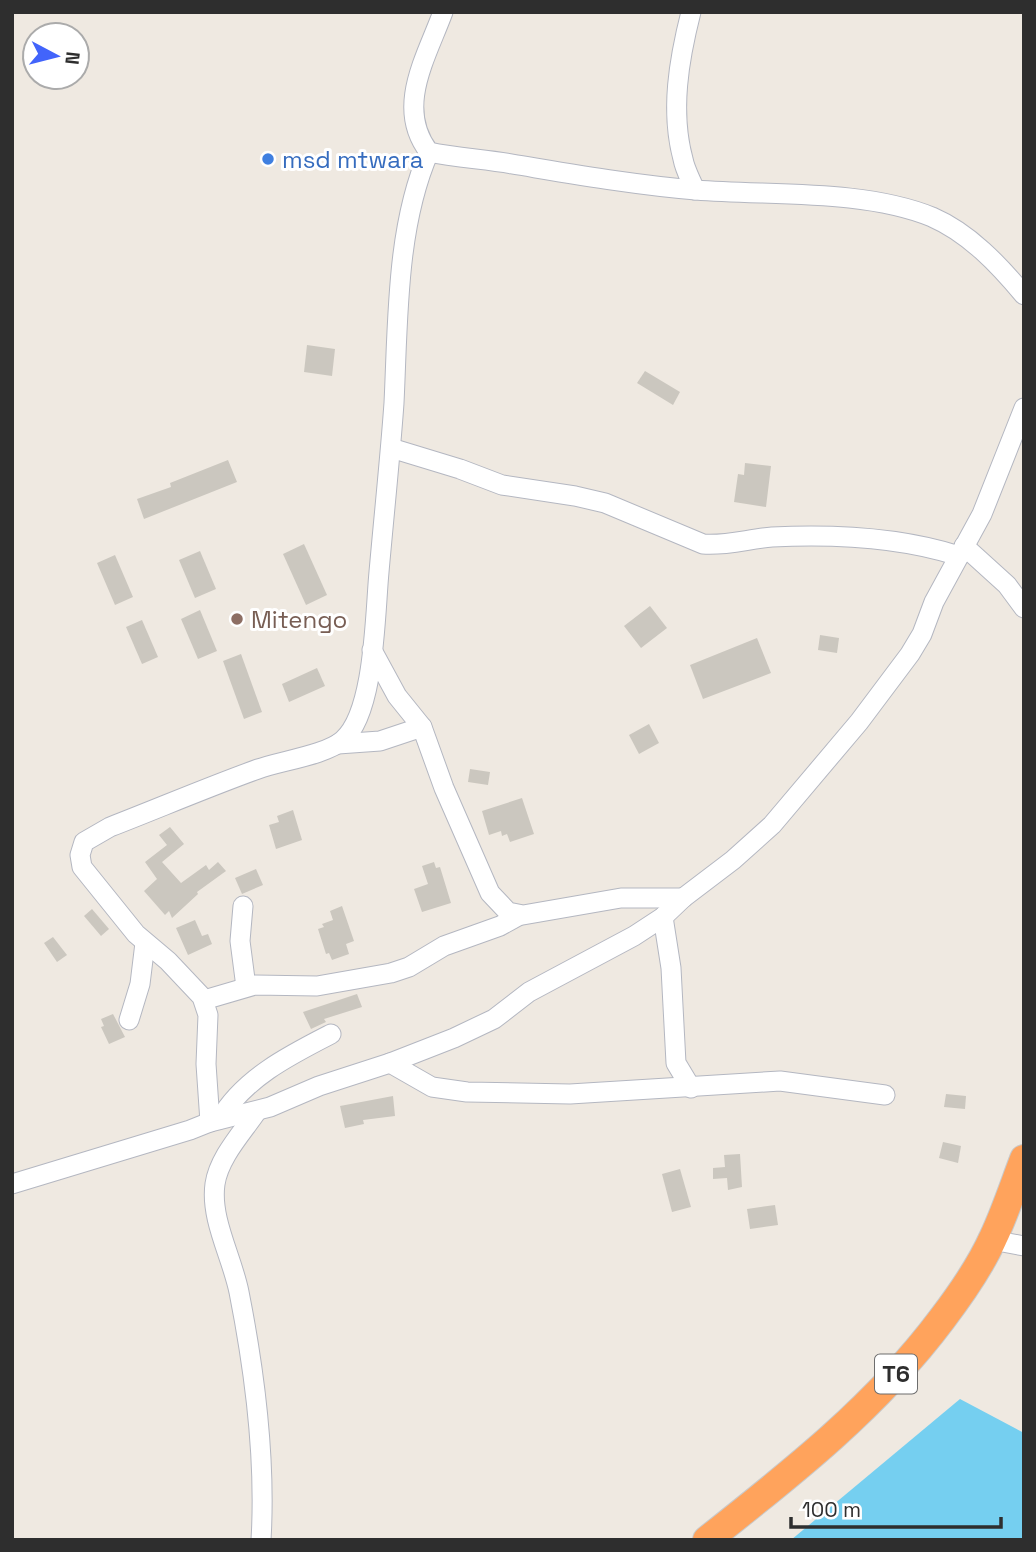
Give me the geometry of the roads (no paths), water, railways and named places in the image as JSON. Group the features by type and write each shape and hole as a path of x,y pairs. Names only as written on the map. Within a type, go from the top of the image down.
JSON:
{"highway":[{"name":"T6","path":"707,1540 786,1477 870,1403 925,1342 961,1293 992,1240 1024,1159"}],"street":[{"path":"443,12 412,99 415,131 429,152 460,159 510,163 695,190 873,201 907,208 962,234 1005,272 1024,295"},
{"path":"691,12 682,47 676,102 683,159 695,190"},
{"path":"338,744 352,729 360,712 369,678 391,448 397,329 407,234 415,188 429,152"},
{"path":"12,1184 215,1120 257,1111 454,1038 494,1018 529,992 634,936 663,917 772,825 859,722 910,654 922,634 934,602 982,514 1024,408"},
{"path":"391,448 502,485 605,503 702,544 725,544 755,538 841,538 902,542 961,551 1007,585 1024,609"},
{"path":"372,650 397,696 422,727 444,788 490,893 503,909 520,915 621,898 683,898"},
{"path":"215,1120 206,1064 208,1016 204,1000 192,984 145,943 82,867 79,855 84,842 110,827 260,768 338,744 380,741 422,727"},
{"path":"243,906 240,941 246,987"},
{"path":"204,1000 246,987 269,984 317,986 391,973 410,967 444,946 500,926 520,915"},
{"path":"663,917 671,968 674,1055 679,1072 691,1088"},
{"path":"128,1020 140,984 145,943"},
{"path":"215,1120 235,1097 268,1070 331,1034"},
{"path":"390,1063 432,1087 467,1092 570,1094 780,1081 885,1095"},
{"path":"257,1111 222,1165 214,1190 218,1216 239,1291 253,1377 264,1476 261,1540"},
{"path":"992,1240 1024,1246"}],"water":[{"path":"960,1399 1024,1433 1024,1540 791,1540"}],"place":[{"name":"msd mtwara","path":"268,159"},
{"name":"Mitengo","path":"237,619"}]}
